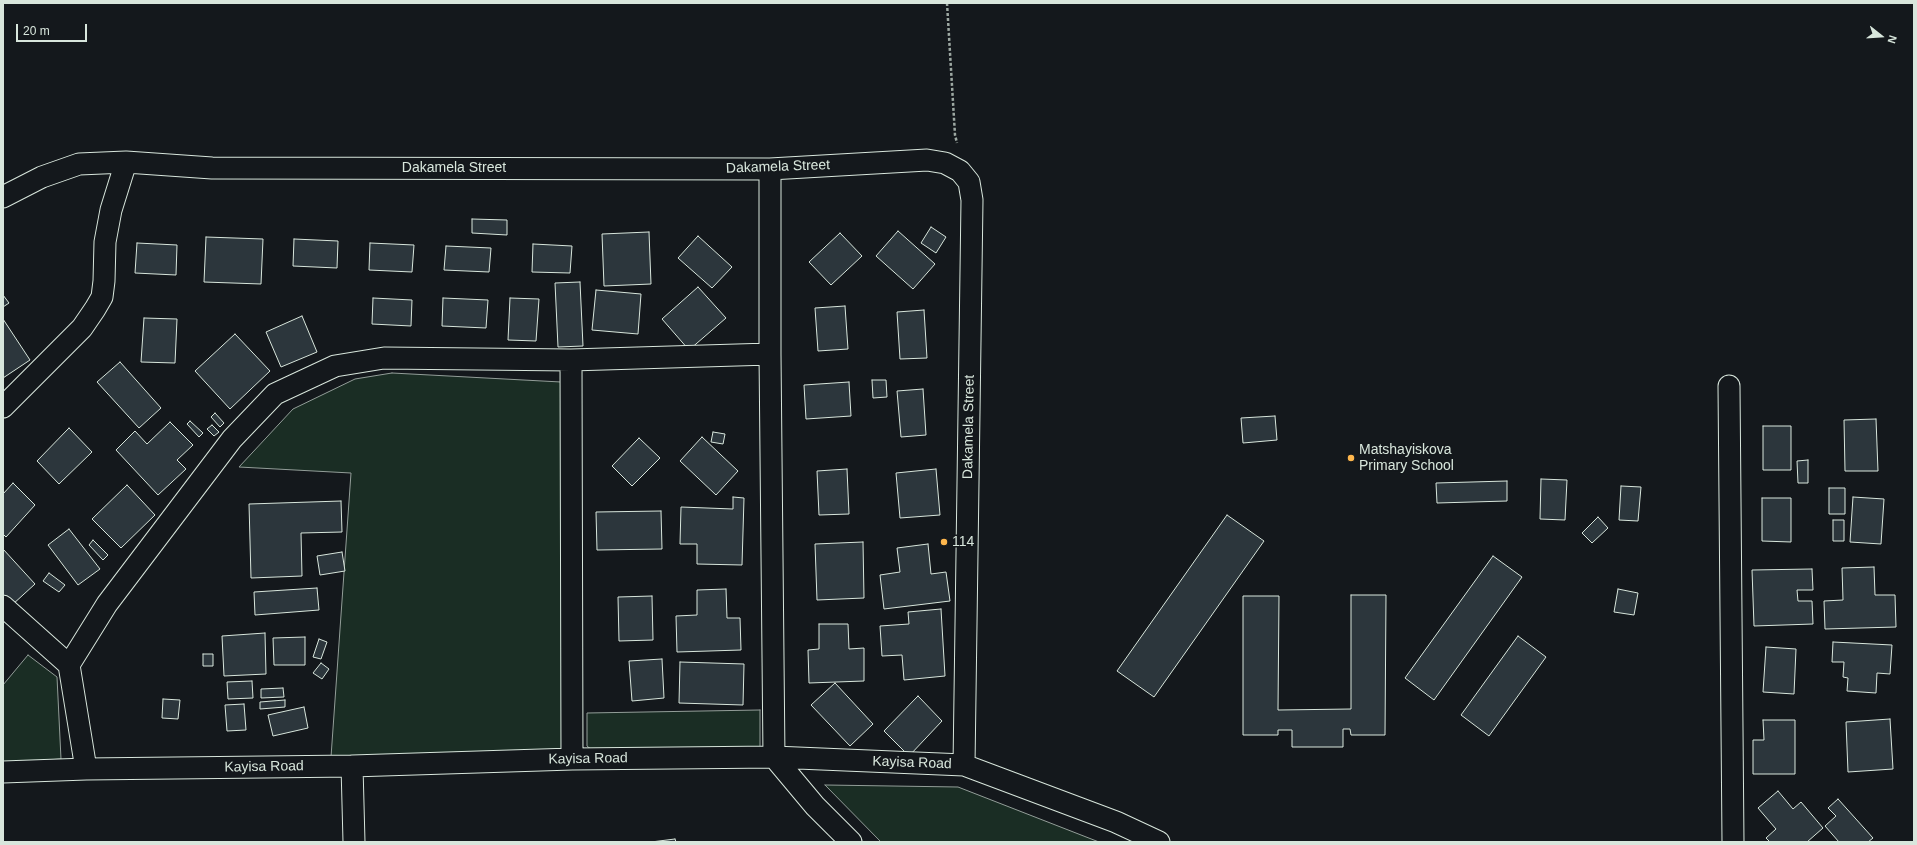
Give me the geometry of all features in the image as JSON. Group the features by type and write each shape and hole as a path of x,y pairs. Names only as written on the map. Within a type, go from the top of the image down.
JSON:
{"street":[{"name":"Dakamela Street","path":"3,197 42,177 79,164 126,162 220,168 770,169 927,160 945,163 960,171 969,182 972,200 964,765"},
{"path":"3,407 82,328 102,297 105,242 111,210 126,162"},
{"path":"770,169 770,354 774,757 815,806 850,842"},
{"path":"69,665 107,604 227,446 275,394 335,366 384,358 571,360 770,354"},
{"path":"571,360 572,759"},
{"path":"1729,386 1733,842"},
{"path":"3,606 69,665 86,768"},
{"name":"Kayisa Road","path":"3,772 86,768 352,766 572,759 774,757 964,765 1116,822 1159,842"},
{"path":"352,766 354,842"}],"path":[{"path":"947,3 955,134 959,148"}],"green space":[{"path":"392,373 561,382 562,750 331,757 351,473 239,467 293,409 355,379"},
{"path":"28,655 57,677 61,759 3,763 3,685"},
{"path":"760,710 760,747 593,751 587,746 587,713"},
{"path":"825,785 958,787 1099,842 881,842"}],"building":[{"path":"472,219 507,220 507,235 472,233"},
{"path":"931,227 946,237 936,253 921,243"},
{"path":"898,231 935,264 913,289 876,256"},
{"path":"649,232 651,284 604,286 602,234"},
{"path":"840,233 862,256 831,285 809,262"},
{"path":"698,236 732,267 712,288 678,258"},
{"path":"206,237 263,239 261,284 204,282"},
{"path":"294,239 338,241 337,268 293,266"},
{"path":"137,243 177,245 176,275 135,273"},
{"path":"370,243 414,245 412,272 369,270"},
{"path":"533,244 572,246 570,273 532,272"},
{"path":"446,246 491,248 489,272 444,270"},
{"path":"580,282 583,346 558,347 555,283"},
{"path":"698,287 726,318 689,350 662,319"},
{"path":"596,290 641,294 638,334 592,330"},
{"path":"3,295 9,303 3,307"},
{"path":"373,298 412,300 411,326 372,324"},
{"path":"443,298 488,300 486,328 442,326"},
{"path":"510,298 539,299 536,341 508,340"},
{"path":"845,306 848,349 818,351 815,308"},
{"path":"924,310 927,358 900,359 897,312"},
{"path":"302,316 317,352 281,367 266,332"},
{"path":"144,318 177,319 175,363 141,362"},
{"path":"3,319 30,360 3,378"},
{"path":"235,334 270,371 230,409 195,371"},
{"path":"120,362 161,408 139,428 97,382"},
{"path":"872,380 886,380 887,397 873,398"},
{"path":"849,382 851,416 806,419 804,385"},
{"path":"923,389 926,435 901,437 897,391"},
{"path":"215,413 224,423 220,427 211,417"},
{"path":"1275,416 1277,440 1243,443 1241,418"},
{"path":"1876,419 1878,471 1845,471 1844,420"},
{"path":"190,421 203,433 199,437 187,424"},
{"path":"170,422 193,445 177,460 186,469 158,495 116,450 135,431 147,444"},
{"path":"212,425 219,432 214,436 207,429"},
{"path":"1763,426 1791,426 1791,470 1763,470"},
{"path":"69,428 92,452 59,484 37,461"},
{"path":"713,432 725,434 723,444 711,442"},
{"path":"702,437 738,471 716,495 680,461"},
{"path":"639,438 660,458 632,486 612,466"},
{"path":"1808,460 1808,483 1798,483 1797,461"},
{"path":"847,469 849,514 819,515 817,471"},
{"path":"936,469 940,515 900,518 896,473"},
{"path":"1541,479 1567,480 1565,520 1540,519"},
{"path":"1507,481 1507,501 1437,503 1436,483"},
{"path":"13,483 35,505 6,537 3,534 3,494"},
{"path":"127,485 155,515 121,548 92,519"},
{"path":"1621,486 1641,487 1638,521 1619,520"},
{"path":"1829,488 1845,488 1845,514 1829,514"},
{"path":"733,497 744,498 742,565 697,564 697,544 680,544 681,507 733,509"},
{"path":"1853,497 1884,499 1881,544 1850,542"},
{"path":"1762,498 1791,498 1791,542 1762,541"},
{"path":"341,501 342,532 301,533 302,576 251,578 249,504"},
{"path":"661,511 662,549 597,550 596,512"},
{"path":"1227,515 1264,541 1154,697 1117,671"},
{"path":"1598,517 1608,528 1592,543 1582,533"},
{"path":"1833,520 1844,520 1844,541 1833,541"},
{"path":"69,529 100,569 78,585 48,545"},
{"path":"93,540 108,555 103,560 89,545"},
{"path":"863,542 864,598 817,600 815,544"},
{"path":"928,544 931,574 946,572 950,601 884,609 880,575 900,572 897,548"},
{"path":"3,549 35,584 12,605 3,595"},
{"path":"342,552 345,571 320,575 317,556"},
{"path":"1493,556 1522,577 1434,700 1405,678"},
{"path":"1874,567 1875,595 1895,595 1896,627 1825,629 1824,601 1843,600 1842,568"},
{"path":"1812,569 1813,590 1797,590 1798,601 1812,601 1813,624 1754,626 1752,570"},
{"path":"49,573 65,585 59,592 43,581"},
{"path":"317,588 319,610 255,615 254,592"},
{"path":"726,589 727,618 740,618 741,650 677,652 676,616 697,615 697,590"},
{"path":"1618,589 1638,593 1634,615 1614,612"},
{"path":"1351,595 1386,595 1385,735 1351,735 1350,729 1343,729 1343,747 1292,747 1292,730 1278,730 1278,735 1243,735 1243,596 1279,596 1278,710 1351,709"},
{"path":"652,596 653,640 619,641 618,597"},
{"path":"941,609 945,676 904,680 902,655 882,656 880,626 909,624 908,612"},
{"path":"819,624 848,624 849,649 864,648 864,681 809,683 808,650 819,649"},
{"path":"265,633 266,674 224,676 222,636"},
{"path":"1518,636 1546,657 1489,736 1461,715"},
{"path":"305,637 305,665 274,665 273,638"},
{"path":"319,639 327,642 321,659 313,657"},
{"path":"1833,642 1892,645 1890,674 1877,673 1876,693 1847,691 1848,678 1843,677 1844,662 1832,662"},
{"path":"1766,647 1796,649 1794,694 1763,692"},
{"path":"203,654 213,654 213,666 203,666"},
{"path":"662,659 664,698 632,701 629,661"},
{"path":"680,662 744,664 743,705 679,703"},
{"path":"321,663 329,669 322,679 313,673"},
{"path":"252,681 253,698 228,699 227,682"},
{"path":"835,683 873,724 850,746 811,705"},
{"path":"283,688 284,697 261,698 261,689"},
{"path":"918,696 942,721 909,756 884,731"},
{"path":"163,699 180,700 178,719 162,718"},
{"path":"285,700 285,707 260,709 260,702"},
{"path":"244,704 246,730 227,731 225,705"},
{"path":"304,707 308,728 273,736 268,715"},
{"path":"1890,719 1893,769 1848,772 1846,722"},
{"path":"1763,720 1795,720 1795,774 1753,774 1753,740 1764,740"},
{"path":"1778,791 1793,809 1801,802 1823,828 1807,842 1770,842 1766,838 1776,829 1758,808"},
{"path":"1838,799 1873,838 1868,842 1839,842 1825,826 1836,816 1828,808"},
{"path":"675,839 676,842 651,842"}],"place":[{"name":"Matshayiskova Primary School","path":"1351,458"},
{"name":"114","path":"944,542"}]}
